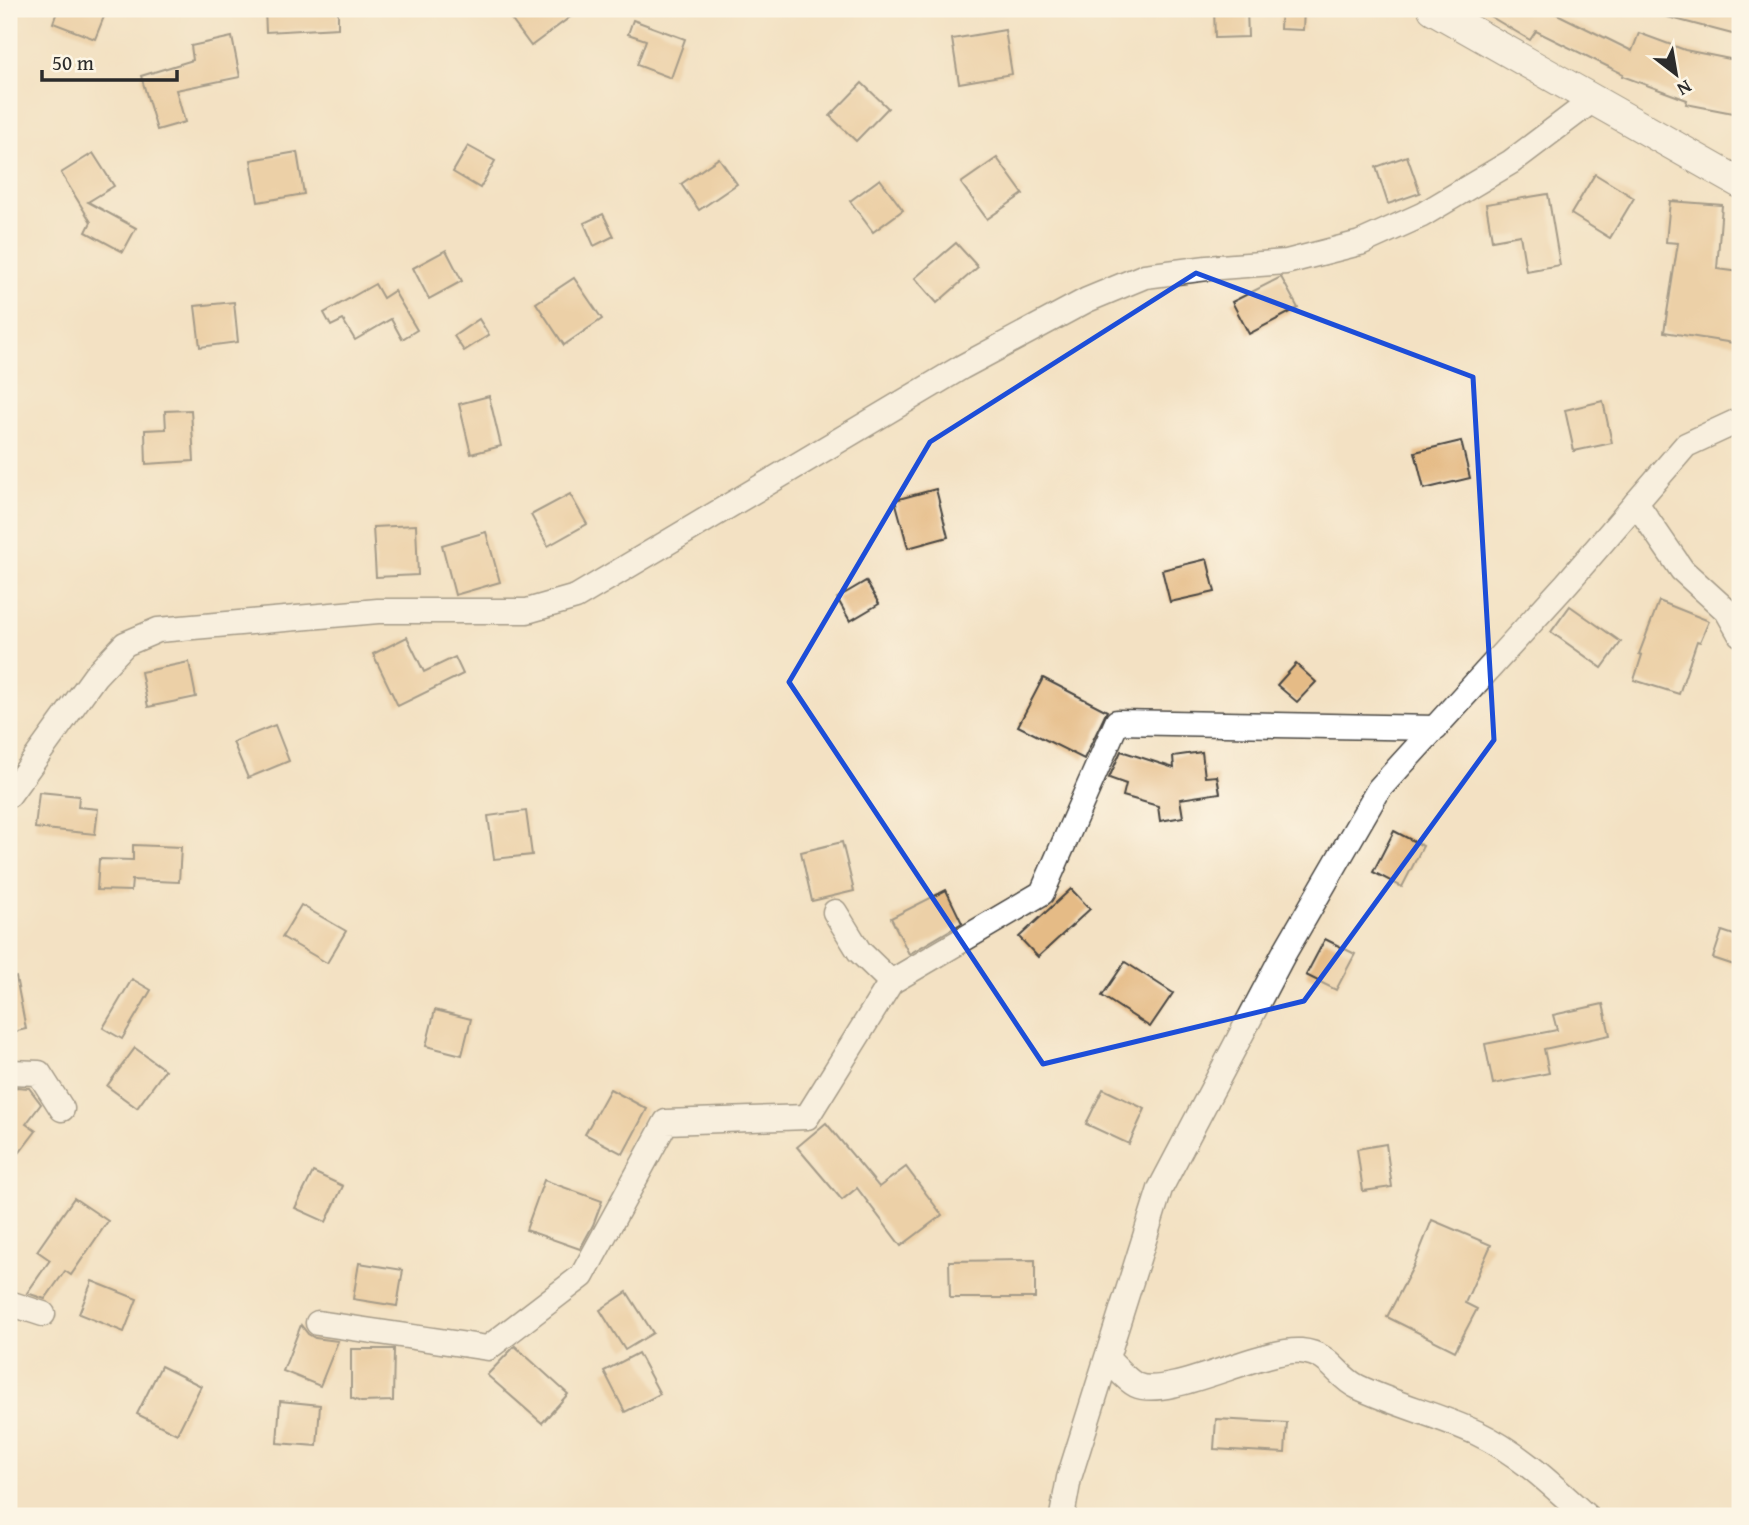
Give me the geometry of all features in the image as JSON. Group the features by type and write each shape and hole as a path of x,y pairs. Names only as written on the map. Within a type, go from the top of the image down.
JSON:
{"main road":[{"path":"1433,9 1740,183"}],"street":[{"path":"9,795 95,676 125,644 158,630 378,611 527,611 576,597 962,368 1087,300 1145,276 1286,262 1360,243 1422,215 1510,162 1593,100"},
{"path":"1062,1516 1069,1478 1160,1189 1283,955 1379,789 1567,583 1686,445 1740,420"},
{"path":"1636,503 1682,570 1727,611 1740,634"},
{"path":"318,1323 488,1348 582,1276 666,1122 807,1117 891,982 1042,893 1117,722 1436,728"},
{"path":"835,912 859,951 891,982"},
{"path":"9,1072 39,1073 62,1109"},
{"path":"9,1303 43,1314"},
{"path":"1108,1360 1137,1385 1152,1388 1206,1376 1268,1356 1300,1351 1324,1356 1355,1385 1478,1433 1528,1464 1586,1516"}],"highlighted area":[{"path":"1196,273 1473,377 1494,740 1304,1001 1043,1064 789,682 930,442"}],"building":[{"path":"58,9 107,9 95,39 53,23"},
{"path":"265,9 338,9 338,28 266,32"},
{"path":"525,9 581,9 531,46 511,19"},
{"path":"1214,9 1247,9 1248,37 1215,38"},
{"path":"1281,9 1304,9 1303,30 1280,29"},
{"path":"1478,9 1547,9 1632,51 1639,33 1685,50 1740,61 1740,80 1733,113 1686,104 1687,100 1622,76 1623,74 1536,31 1530,40"},
{"path":"1656,9 1740,9 1740,21 1736,35 1656,14"},
{"path":"633,20 685,39 671,78 637,65 646,40 628,34"},
{"path":"1005,30 1012,74 959,83 952,39"},
{"path":"232,37 240,77 176,90 185,122 157,130 141,76 193,60 191,46"},
{"path":"862,83 888,108 856,141 830,116"},
{"path":"468,146 495,161 480,188 453,172"},
{"path":"297,152 304,194 258,202 251,160"},
{"path":"93,153 114,186 88,202 136,228 123,252 86,232 91,222 61,173"},
{"path":"1407,156 1420,193 1388,204 1376,167"},
{"path":"719,158 737,184 699,210 681,184"},
{"path":"997,158 1023,194 987,219 961,183"},
{"path":"1595,174 1634,198 1610,238 1571,214"},
{"path":"880,179 903,210 873,232 850,201"},
{"path":"1548,194 1560,265 1526,271 1520,235 1492,240 1486,204"},
{"path":"1670,201 1722,205 1717,269 1740,272 1740,344 1664,332 1678,243 1666,242"},
{"path":"603,214 614,236 594,246 584,223"},
{"path":"956,243 978,267 937,303 915,278"},
{"path":"446,250 462,281 429,299 413,268"},
{"path":"1281,277 1298,308 1249,334 1232,302"},
{"path":"574,278 602,319 564,345 536,303"},
{"path":"375,284 383,298 394,291 417,330 402,339 391,319 355,340 343,320 331,326 324,313"},
{"path":"234,302 238,342 200,347 195,306"},
{"path":"479,319 489,335 464,351 454,336"},
{"path":"489,396 501,446 471,454 459,404"},
{"path":"1603,401 1612,443 1574,451 1565,410"},
{"path":"191,410 194,461 146,464 145,430 166,429 165,411"},
{"path":"1461,441 1470,478 1424,489 1415,452"},
{"path":"936,489 948,537 908,548 895,500"},
{"path":"570,494 587,524 548,546 531,515"},
{"path":"416,525 418,575 376,577 373,527"},
{"path":"486,532 500,582 455,595 442,545"},
{"path":"1207,559 1215,592 1170,602 1162,570"},
{"path":"866,581 879,604 850,621 837,598"},
{"path":"1659,601 1709,621 1700,642 1697,641 1679,694 1634,680 1642,655 1639,654"},
{"path":"1570,606 1621,642 1602,668 1551,632"},
{"path":"407,637 424,672 455,657 463,674 398,706 373,654"},
{"path":"189,662 196,697 148,707 141,672"},
{"path":"1296,664 1316,682 1297,702 1277,685"},
{"path":"1043,678 1107,711 1084,759 1018,726"},
{"path":"275,725 289,761 248,778 233,742"},
{"path":"1121,751 1174,768 1173,756 1202,752 1205,777 1217,776 1220,793 1180,799 1183,817 1160,821 1158,806 1123,796 1126,784 1109,778"},
{"path":"39,792 79,796 78,807 98,809 95,834 35,828"},
{"path":"526,811 532,855 494,859 488,816"},
{"path":"1394,831 1423,846 1402,887 1373,872"},
{"path":"842,842 854,891 812,901 801,852"},
{"path":"133,845 181,847 179,882 132,880 131,891 97,890 99,859 133,860"},
{"path":"1071,889 1090,909 1038,957 1019,937"},
{"path":"946,890 962,923 909,954 891,918"},
{"path":"301,905 346,931 327,963 282,937"},
{"path":"1722,931 1740,937 1740,967 1713,958"},
{"path":"1325,939 1355,954 1336,990 1306,975"},
{"path":"1125,962 1173,993 1150,1027 1102,996"},
{"path":"16,977 26,1029 9,1033 9,978"},
{"path":"132,979 151,990 122,1039 103,1028"},
{"path":"1603,1004 1610,1035 1544,1049 1549,1073 1493,1084 1485,1044 1557,1030 1553,1015"},
{"path":"435,1010 471,1019 462,1055 426,1046"},
{"path":"135,1048 165,1070 137,1108 107,1086"},
{"path":"16,1087 29,1088 41,1104 26,1124 36,1131 20,1152 9,1144 9,1097"},
{"path":"610,1089 647,1109 623,1154 585,1134"},
{"path":"1103,1089 1145,1109 1129,1144 1086,1124"},
{"path":"826,1123 879,1187 906,1167 942,1215 901,1246 857,1188 842,1200 797,1147"},
{"path":"1386,1144 1392,1187 1363,1191 1357,1149"},
{"path":"313,1172 343,1186 326,1222 295,1208"},
{"path":"544,1180 602,1201 580,1249 526,1230"},
{"path":"74,1198 108,1221 71,1275 65,1271 45,1299 27,1293 50,1260 37,1251"},
{"path":"1432,1220 1491,1245 1465,1303 1477,1309 1455,1351 1387,1317 1414,1265"},
{"path":"1035,1260 1035,1298 950,1298 949,1261"},
{"path":"359,1263 403,1270 397,1306 353,1299"},
{"path":"92,1281 137,1299 124,1332 79,1314"},
{"path":"627,1292 653,1333 625,1350 600,1310"},
{"path":"301,1325 315,1338 338,1341 320,1386 283,1371"},
{"path":"515,1346 568,1394 542,1423 487,1375"},
{"path":"351,1349 394,1349 393,1401 361,1402 351,1398"},
{"path":"638,1353 660,1394 625,1412 604,1371"},
{"path":"161,1366 201,1386 177,1434 137,1414"},
{"path":"280,1401 320,1405 317,1446 277,1443"},
{"path":"1216,1419 1287,1423 1285,1453 1214,1449"}]}
